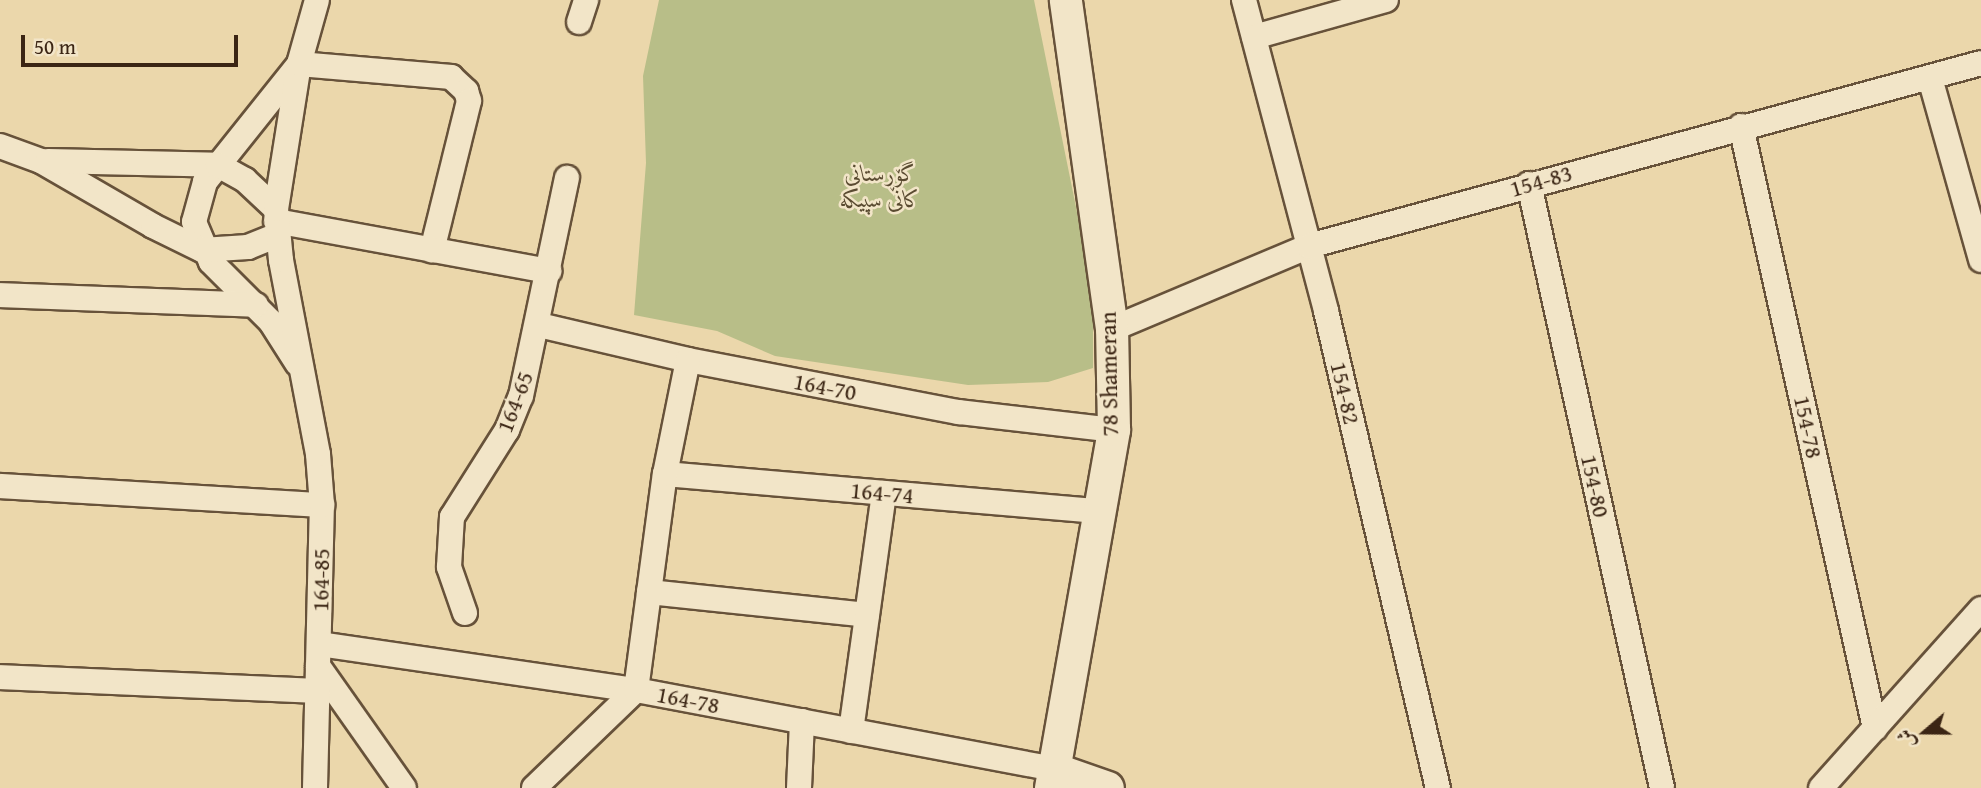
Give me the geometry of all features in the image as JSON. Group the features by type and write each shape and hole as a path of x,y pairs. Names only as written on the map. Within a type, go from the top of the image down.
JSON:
{"street":[{"name":"164-85","path":"315,788 322,506 318,454 276,222 299,64 317,0"},
{"name":"78 Shameran","path":"1052,779 1114,430 1112,329 1066,0"},
{"name":"154-82","path":"1244,0 1309,246 1438,788"},
{"path":"1254,37 1386,0"},
{"path":"202,250 195,208 205,182 299,64 451,77 466,91 469,101 432,250"},
{"name":"154-83","path":"1112,329 1309,246 1741,126 1981,64"},
{"path":"1930,78 1981,260"},
{"name":"154-78","path":"1741,126 1875,728"},
{"path":"0,146 41,161 152,226 202,250 248,247 276,222"},
{"path":"41,161 218,165 245,180 276,222 549,271"},
{"name":"164-65","path":"465,612 449,567 452,517 508,430 539,325 567,178"},
{"name":"154-80","path":"1529,184 1662,788"},
{"name":"164-85","path":"202,250 256,305 303,373"},
{"path":"0,295 256,305"},
{"name":"164-70","path":"539,325 688,360 959,412 1114,430"},
{"path":"534,788 636,690 664,474 688,360"},
{"name":"164-74","path":"664,474 1100,511"},
{"path":"0,486 322,506"},
{"path":"852,731 884,493"},
{"path":"649,592 867,615"},
{"path":"1821,788 1981,609"},
{"path":"319,655 404,788"},
{"name":"164-78","path":"319,655 636,690 852,731 1052,779"},
{"path":"0,677 318,691"},
{"path":"799,788 802,721"},
{"path":"1052,779 1108,788"}],"green space":[{"name":"گۆڕستانی کانی سپیکە","path":"659,0 1034,0 1078,217 1093,314 1093,368 1048,382 968,385 775,356 717,331 634,315 646,163 643,76"}]}
